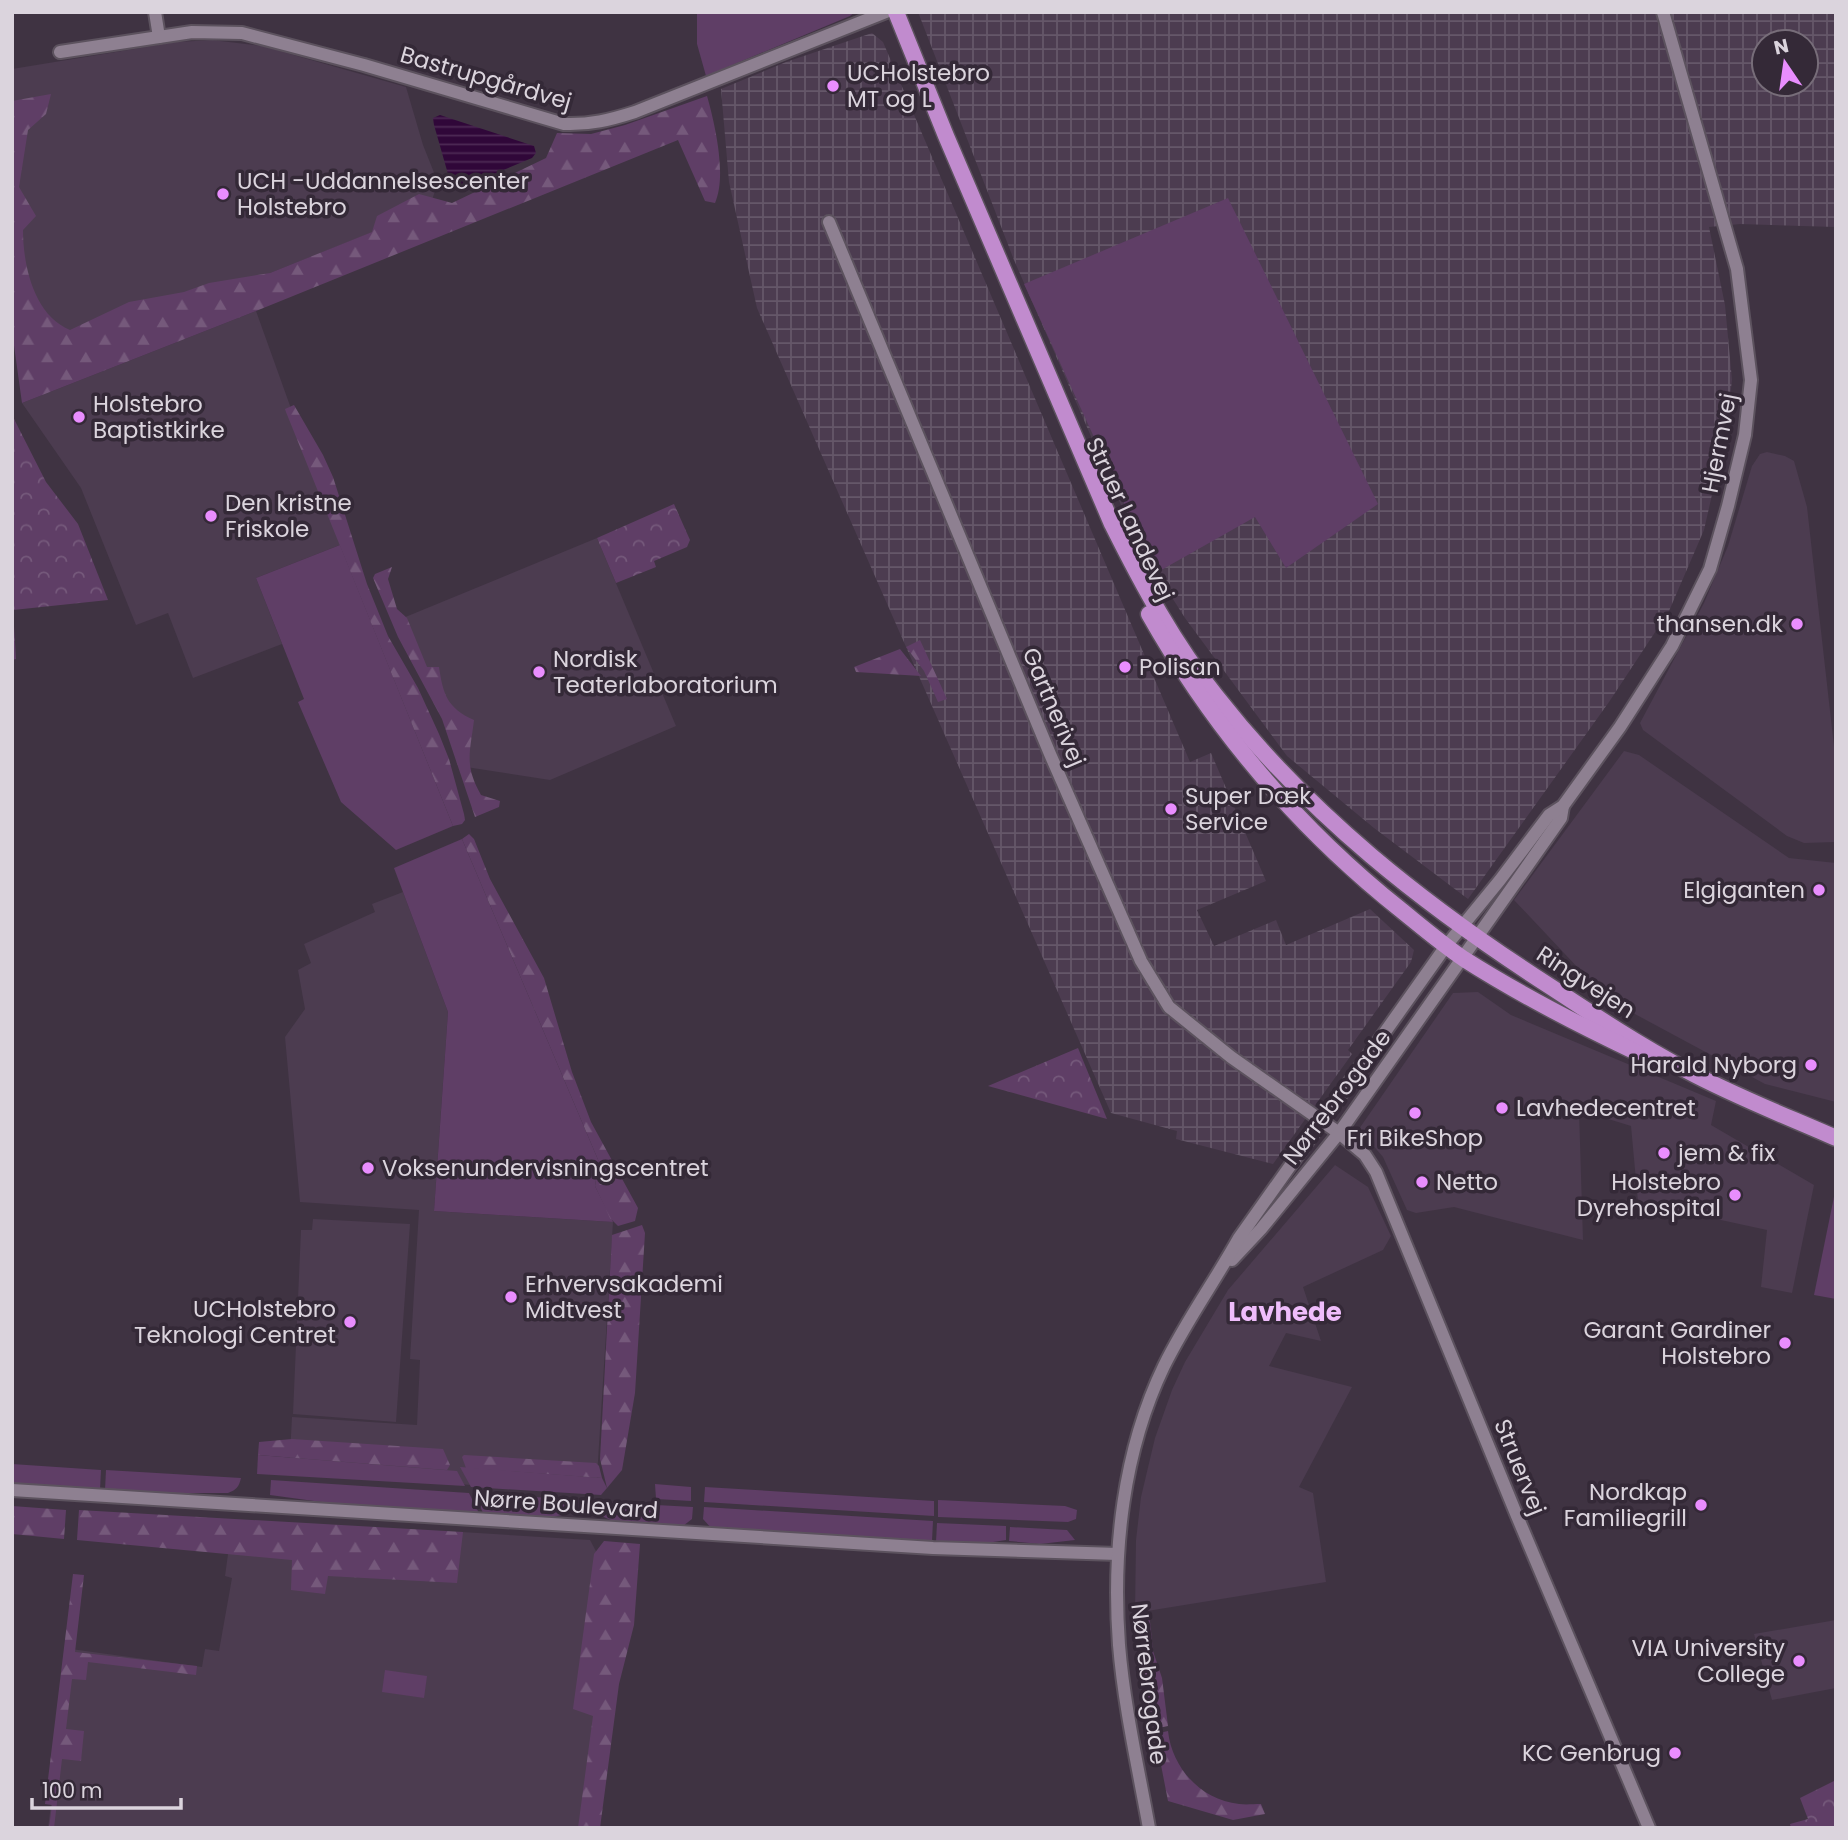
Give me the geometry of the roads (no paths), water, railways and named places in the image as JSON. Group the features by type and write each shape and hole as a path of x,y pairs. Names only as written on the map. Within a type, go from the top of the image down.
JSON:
{"main road":[{"name":"Struer Landevej","path":"885,12 1104,527 1133,587 1169,651 1217,722 1297,816 1369,885 1463,958"},
{"name":"Struer Landevej","path":"896,12 946,136 1112,524 1142,583 1177,642 1215,696 1293,784 1342,833 1462,927"},
{"name":"Ringvejen","path":"1462,927 1615,1029 1688,1071 1836,1138"},
{"name":"Ringvejen","path":"1463,958 1519,992 1614,1041 1653,1060 1688,1071"}],"street":[{"path":"155,12 159,37"},
{"name":"Bastrupgårdvej","path":"60,52 206,31 242,33 364,65 564,124 584,125 606,122 635,112 885,12"},
{"name":"Hjermvej","path":"1446,946 1549,815 1563,806 1620,727 1672,646 1710,569 1745,435 1751,380 1737,269 1664,12"},
{"name":"Gartnerivej","path":"829,222 1045,742 1141,961 1169,1007 1231,1057 1339,1133"},
{"name":"Hjermvej","path":"1478,937 1561,818 1563,806"},
{"name":"Nørrebrogade","path":"1220,1273 1261,1229 1339,1133 1478,937"},
{"name":"Nørrebrogade","path":"1149,1828 1119,1647 1116,1600 1119,1526 1130,1467 1143,1421 1163,1367 1239,1238 1446,946"},
{"name":"Struervej","path":"1339,1133 1365,1155 1376,1172 1649,1828"},
{"name":"Nørre Boulevard","path":"12,1490 939,1548 1118,1554"}],"place":[{"name":"UCHolstebro MT og L","path":"833,86"},
{"name":"UCH -Uddannelsescenter Holstebro","path":"223,194"},
{"name":"Holstebro Baptistkirke","path":"79,417"},
{"name":"Den kristne Friskole","path":"211,516"},
{"name":"thansen.dk","path":"1797,624"},
{"name":"Polisan","path":"1125,667"},
{"name":"Nordisk Teaterlaboratorium","path":"539,672"},
{"name":"Super Dæk Service","path":"1171,809"},
{"name":"Elgiganten","path":"1819,890"},
{"name":"Harald Nyborg","path":"1811,1065"},
{"name":"Lavhedecentret","path":"1502,1108"},
{"name":"Fri BikeShop","path":"1415,1113"},
{"name":"jem & fix","path":"1664,1153"},
{"name":"Voksenundervisningscentret","path":"368,1168"},
{"name":"Netto","path":"1422,1182"},
{"name":"Holstebro Dyrehospital","path":"1735,1195"},
{"name":"Erhvervsakademi Midtvest","path":"511,1297"},
{"name":"UCHolstebro Teknologi Centret","path":"350,1322"},
{"name":"Garant Gardiner Holstebro","path":"1785,1343"},
{"name":"Nordkap Familiegrill","path":"1701,1505"},
{"name":"VIA University College","path":"1799,1661"},
{"name":"KC Genbrug","path":"1675,1753"}],"district":[{"name":"Lavhede","path":"1285,1312"}]}
